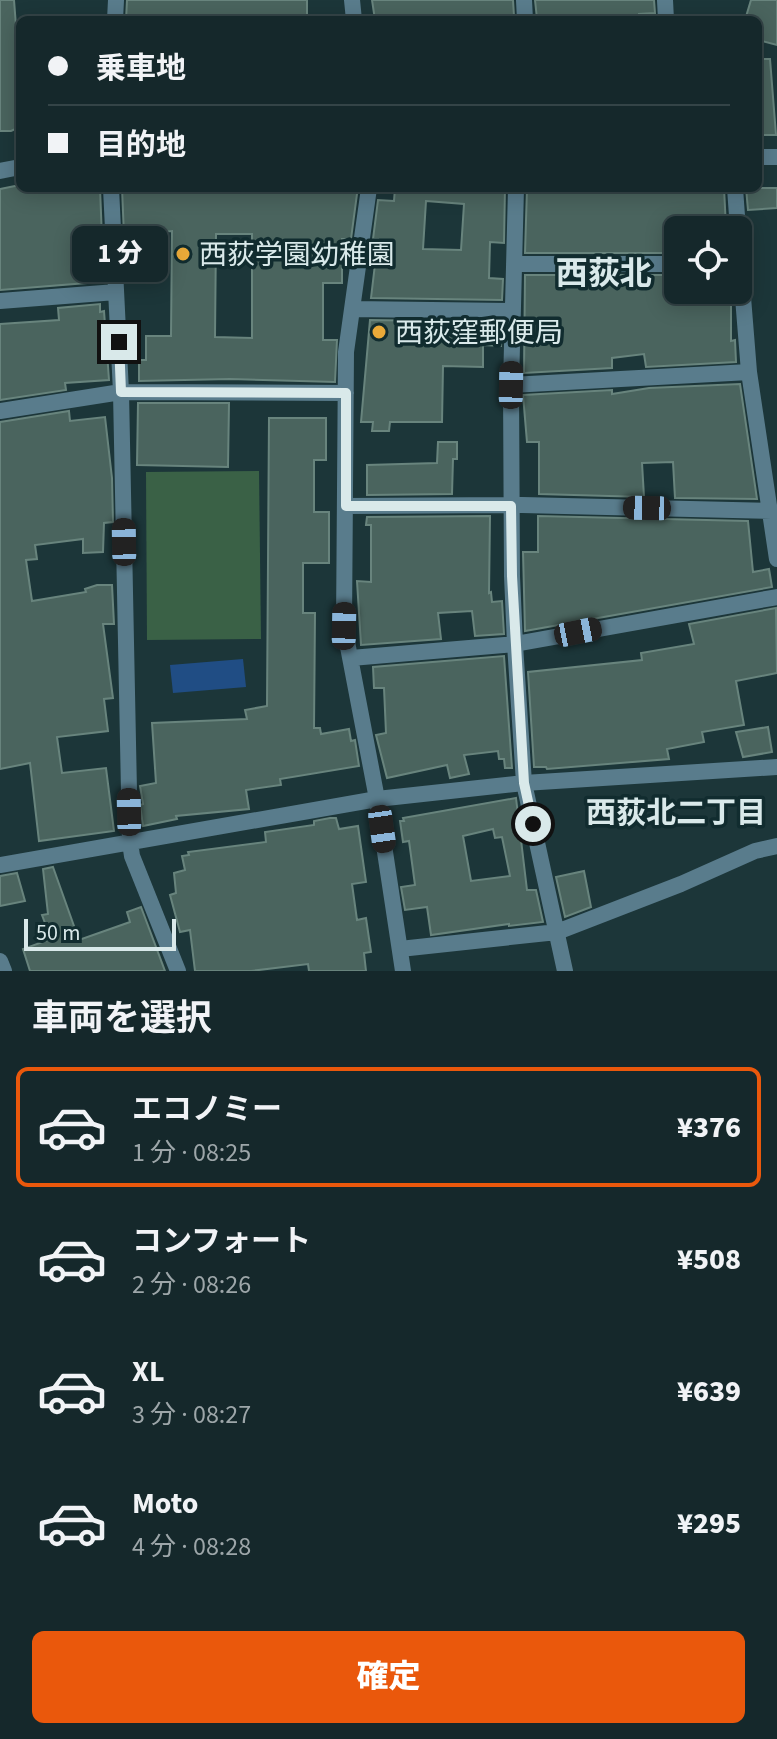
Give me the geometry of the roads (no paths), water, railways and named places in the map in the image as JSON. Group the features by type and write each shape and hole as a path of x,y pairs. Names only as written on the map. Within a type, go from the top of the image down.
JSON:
{"street":[{"path":"111,192 121,392 130,842 132,856 178,971"},
{"path":"368,192 346,352 344,626 377,799 403,971"},
{"path":"516,192 511,385 515,644 524,783 565,971"},
{"path":"735,192 737,216"},
{"path":"514,264 664,264"},
{"path":"0,301 116,292"},
{"path":"743,304 749,372 777,559"},
{"path":"352,309 513,311"},
{"path":"511,385 749,372"},
{"path":"0,411 121,392 346,393"},
{"path":"346,506 771,511"},
{"path":"351,658 515,644 777,597"},
{"path":"0,865 377,799 524,783 777,767"},
{"path":"400,949 557,932 681,884 755,851 777,846"},
{"path":"0,961 4,971"}],"water":[{"path":"243,659 246,687 173,693 170,665"}],"place":[{"name":"西荻学園幼稚園","path":"183,254"},
{"name":"西荻窪郵便局","path":"379,332"}],"district":[{"name":"西荻北","path":"604,273"},
{"name":"西荻北二丁目","path":"676,813"}]}
